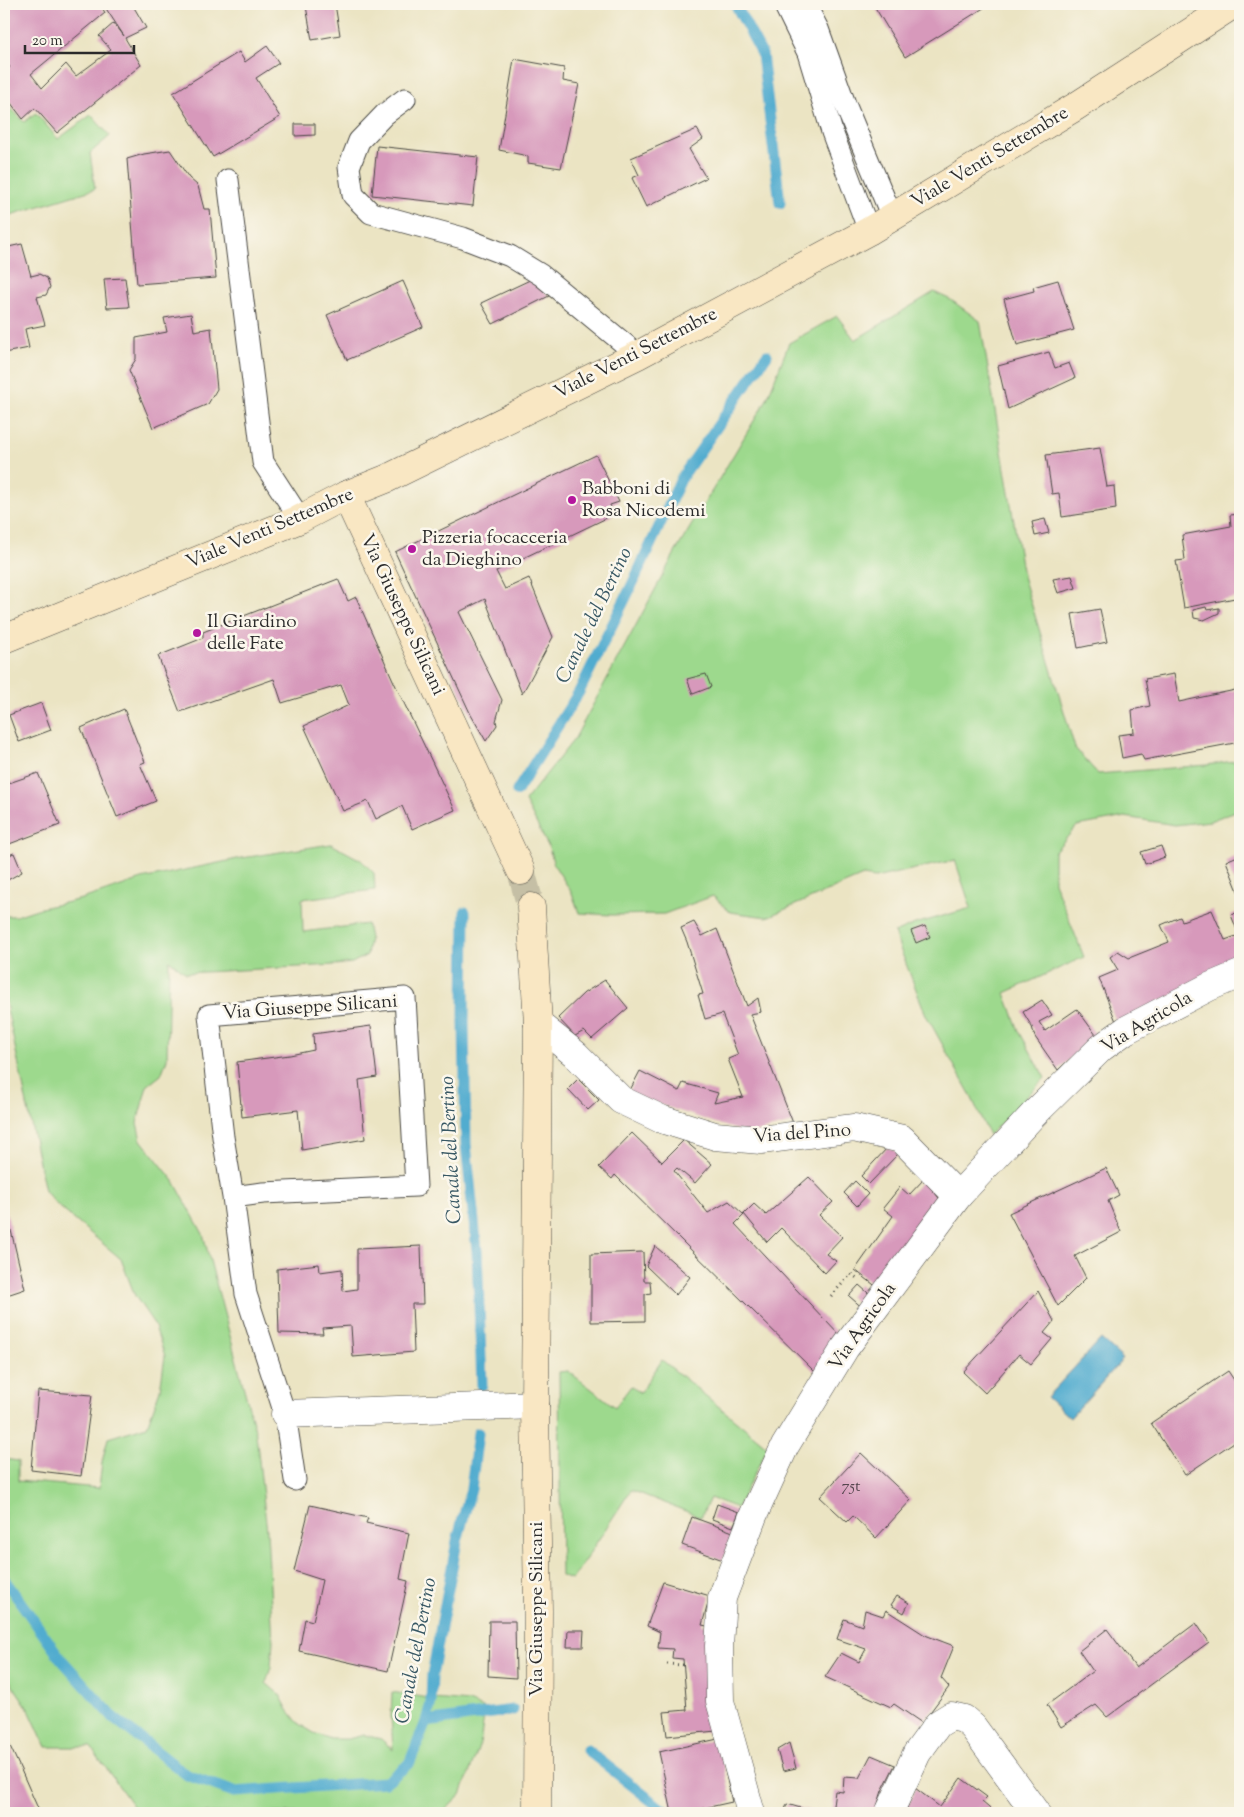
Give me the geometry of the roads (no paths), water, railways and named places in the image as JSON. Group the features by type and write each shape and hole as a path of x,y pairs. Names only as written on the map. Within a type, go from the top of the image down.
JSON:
{"main road":[{"name":"Viale Venti Settembre","path":"4,639 300,519 346,495 386,480 638,355 869,231 1075,107 1234,4"},
{"name":"Via Giuseppe Silicani","path":"346,495 521,872"},
{"name":"Via Giuseppe Silicani","path":"531,906 538,1024 535,1405 538,1611 537,1813"}],"street":[{"name":"Via Agricola","path":"751,1813 720,1701 719,1646 722,1598 752,1516 785,1446 845,1348 958,1196 1034,1114 1101,1048 1126,1030 1209,987 1240,974"},
{"name":"Via del Pino","path":"538,1024 575,1054 621,1100 661,1119 716,1136 761,1140 854,1128 902,1139 958,1196"},
{"path":"286,1414 535,1405"},
{"path":"889,1813 917,1754 938,1724 951,1716 964,1719 973,1727 1036,1813"}],"lane":[{"path":"784,4 808,53 832,132 869,231"},
{"path":"805,4 818,29 844,104 892,217"},
{"path":"405,99 384,114 359,141 349,167 354,194 371,212 463,238 510,256 541,275 638,355"},
{"path":"228,180 263,462 300,519"},
{"name":"Via Giuseppe Silicani","path":"233,1197 263,1193 416,1186 405,998 210,1015 223,1136 246,1294 286,1414 296,1480"}],"water":[{"path":"1101,1339 1123,1359 1070,1418 1047,1397"}],"waterway":[{"path":"735,4 762,54 780,203"},
{"name":"Canale del Bertino","path":"517,791 579,692 682,477 767,355"},
{"name":"Canale del Bertino","path":"465,912 466,1144 477,1251 482,1385"},
{"name":"Canale del Bertino","path":"4,1579 61,1659 114,1718 187,1775 234,1792 386,1782 409,1764 426,1722 431,1702 432,1675 457,1541 471,1489 478,1433"},
{"path":"426,1722 513,1710"},
{"path":"587,1750 667,1813"}],"tunnel":[{"path":"521,871 531,907"}],"place":[{"name":"Babboni di Rosa Nicodemi","path":"572,500"},
{"name":"Pizzeria focacceria da Dieghino","path":"412,549"},
{"name":"Il Giardino delle Fate","path":"197,633"}]}
